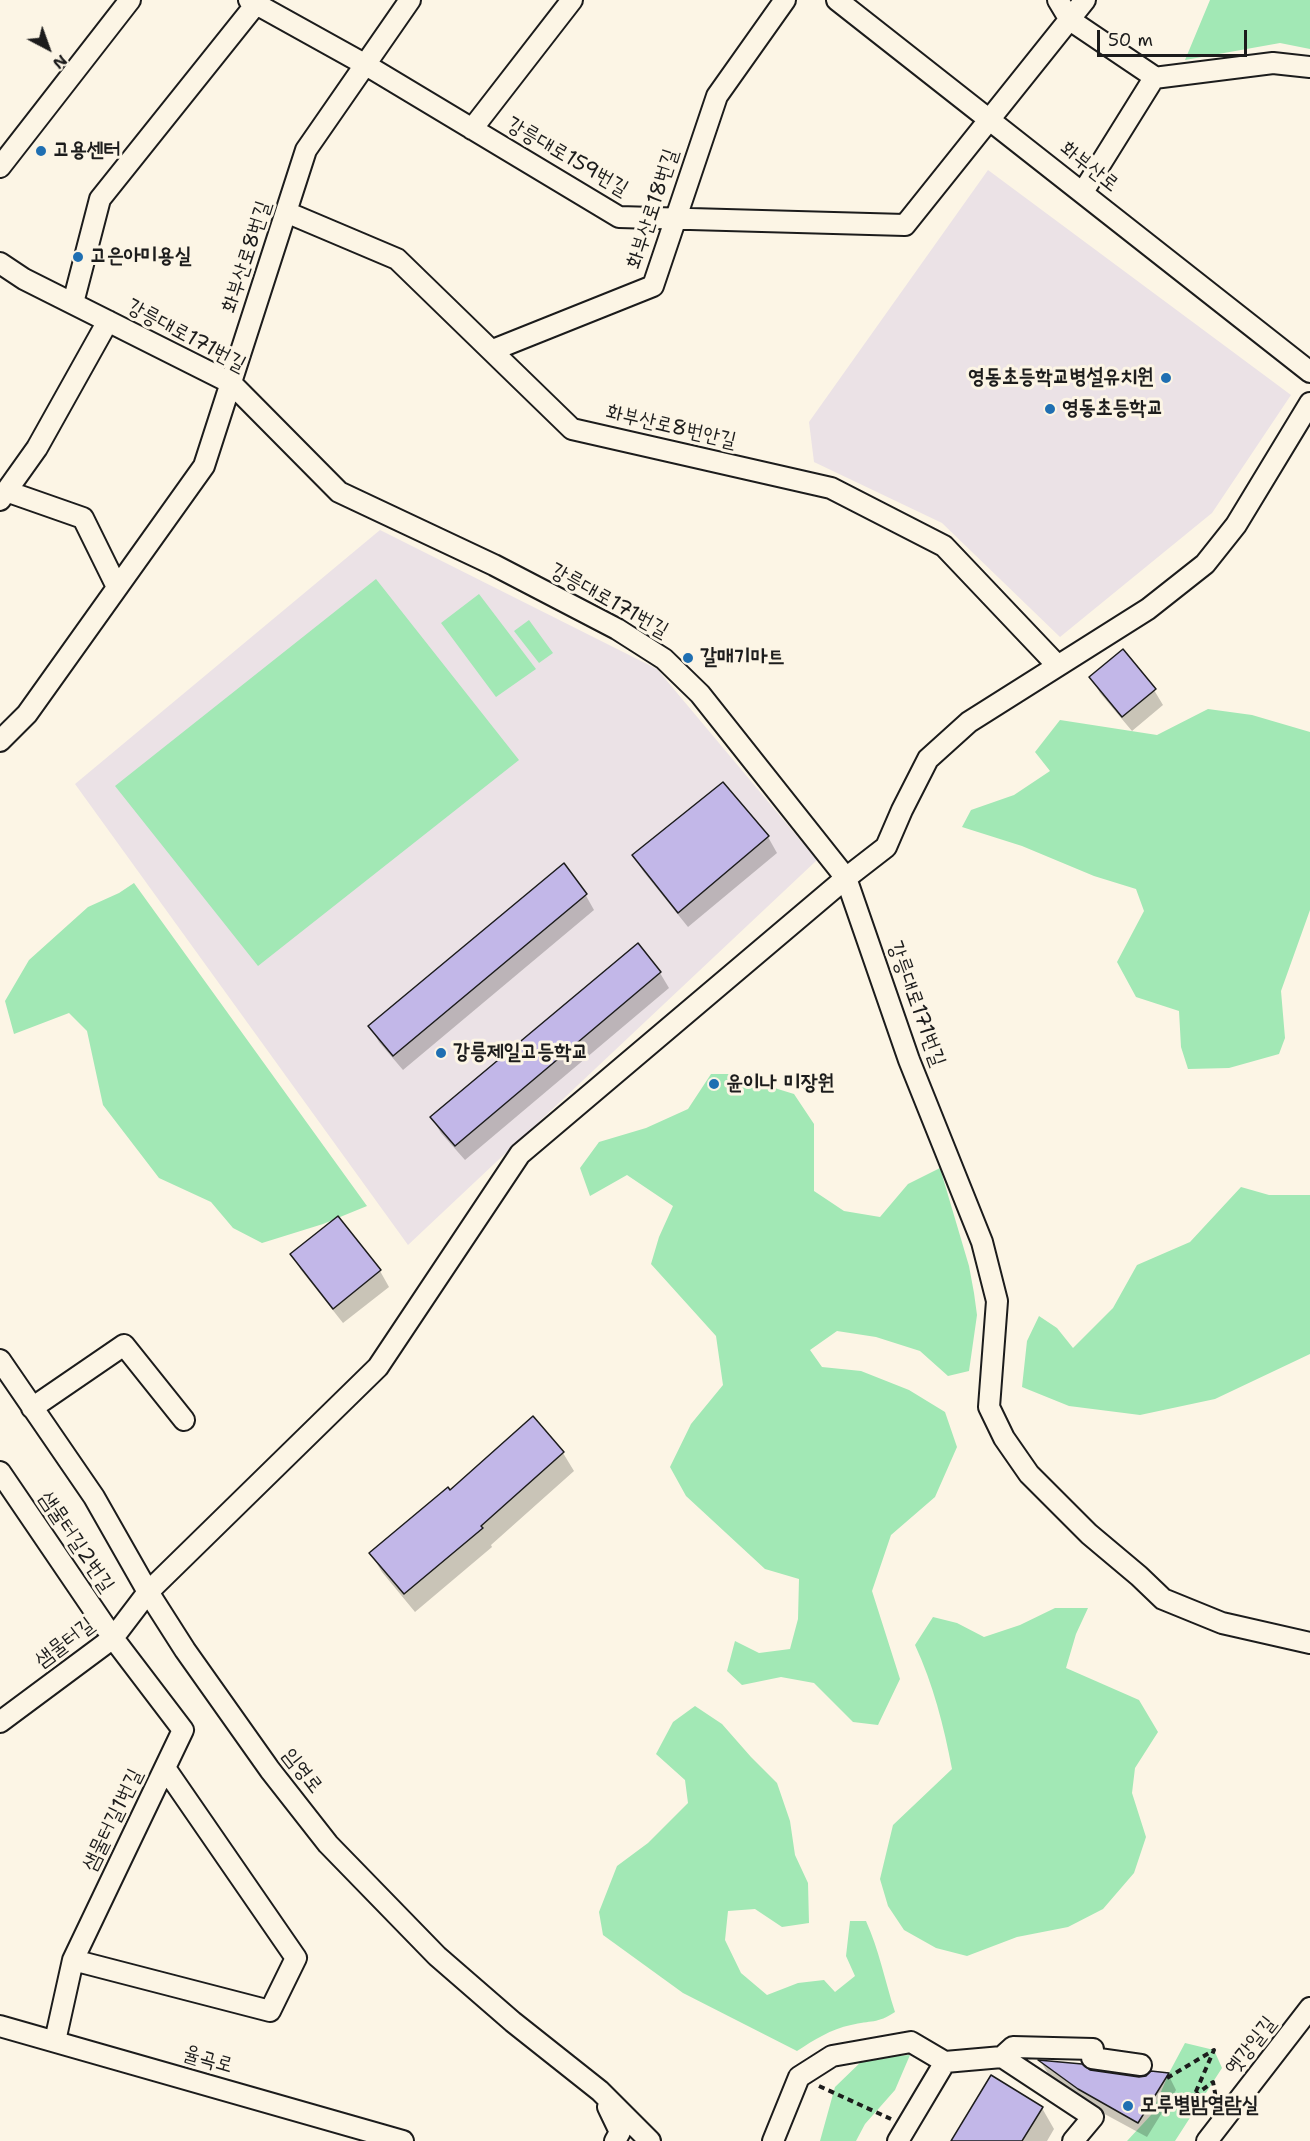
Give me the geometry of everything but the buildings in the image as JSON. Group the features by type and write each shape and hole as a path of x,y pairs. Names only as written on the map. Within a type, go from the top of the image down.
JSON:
{"street":[{"path":"0,167 130,0"},
{"name":"화부산로8번길","path":"0,741 27,714 204,466 306,150 410,0"},
{"path":"472,129 572,0"},
{"name":"화부산로18번길","path":"493,350 653,286 717,96 785,0"},
{"name":"화부산로","path":"837,0 1310,372"},
{"path":"1058,0 1070,20 1156,78"},
{"path":"990,119 1086,0"},
{"path":"73,303 100,198 253,2"},
{"name":"강릉대로159번길","path":"253,2 366,65 619,217 905,225 990,119"},
{"path":"1083,192 1154,78 1273,63 1310,67"},
{"name":"화부산로8번안길","path":"286,213 397,259 572,429 831,488 944,546 1057,665"},
{"name":"강릉대로171번길","path":"0,262 24,279 231,383 339,492 504,571 617,629 664,660 700,694 846,878 909,1060 982,1242 997,1300 996,1340 989,1407 1004,1438 1029,1474 1089,1534 1163,1599 1221,1623 1310,1643"},
{"path":"108,321 37,448 3,496 83,518 117,587"},
{"name":"샘물터길","path":"0,1722 112,1638 148,1592 378,1367 520,1154 846,878 886,847 928,759 969,722 1148,609 1205,564 1236,525 1310,403"},
{"path":"32,1408 124,1345 184,1420"},
{"name":"임영로","path":"0,1360 94,1497 148,1592 185,1650 270,1770 328,1844 437,1956 513,2022 600,2091 650,2141"},
{"name":"샘물터길2번길","path":"0,1472 112,1638"},
{"name":"샘물터길1번길","path":"55,2041 73,1960 183,1730 112,1638"},
{"path":"73,1960 270,2011 296,1958 165,1768"},
{"name":"옛강일길","path":"1208,2141 1310,2008"},
{"name":"율곡로","path":"0,2026 403,2141"},
{"path":"774,2141 799,2077 832,2056 911,2042 945,2062 1002,2057 1013,2047 1093,2049 1092,2058 1141,2065"},
{"path":"1002,2057 1092,2117 1073,2141"},
{"path":"902,2134 945,2062"},
{"path":"600,2091 620,2132 615,2141"}],"path":[{"path":"1167,2078 1214,2050 1194,2096 1213,2082 1217,2102 1231,2111"},
{"path":"799,2077 902,2134"}],"shaded area":[{"name":"영동초등학교","path":"988,170 1291,395 1212,513 1060,637 942,523 814,462 809,422"},
{"name":"강릉제일고등학교","path":"380,530 657,669 817,860 408,1245 75,784"}],"green space":[{"path":"1210,0 1310,0 1310,49 1280,43 1185,60"},
{"path":"376,579 519,760 258,966 115,786"},
{"path":"479,594 536,669 496,697 441,623"},
{"path":"529,620 553,653 539,663 514,631"},
{"path":"1208,709 1252,715 1310,732 1310,910 1281,991 1285,1038 1279,1054 1229,1068 1188,1069 1181,1047 1179,1011 1136,997 1117,962 1144,911 1136,889 1094,876 1022,846 962,827 971,810 1014,795 1050,771 1035,752 1060,720 1157,735"},
{"path":"134,883 367,1206 323,1224 262,1243 233,1228 211,1202 159,1178 103,1105 87,1031 69,1013 14,1034 5,1001 29,960 88,907 119,893"},
{"path":"711,1074 729,1074 794,1094 814,1124 814,1191 844,1211 880,1217 908,1184 940,1168 969,1266 977,1315 969,1371 948,1376 920,1351 876,1337 837,1331 810,1350 822,1367 861,1371 909,1390 945,1412 957,1447 935,1497 891,1535 872,1591 900,1679 878,1725 853,1722 814,1683 781,1677 742,1685 727,1671 735,1641 759,1653 790,1649 798,1619 799,1579 765,1569 686,1496 670,1467 691,1424 723,1385 716,1336 651,1264 659,1237 673,1206 627,1175 590,1196 580,1168 599,1142 646,1128 688,1109"},
{"path":"1241,1187 1269,1195 1310,1195 1310,1354 1215,1399 1140,1415 1069,1406 1022,1387 1027,1341 1039,1316 1057,1328 1073,1348 1113,1308 1137,1265 1190,1242"},
{"path":"1055,1608 1088,1608 1076,1634 1066,1668 1139,1700 1158,1732 1135,1768 1132,1793 1146,1837 1134,1873 1103,1909 1068,1927 1017,1937 967,1956 936,1948 904,1930 888,1906 880,1879 893,1825 952,1769 937,1706 915,1645 933,1617 957,1623 984,1637 1020,1625"},
{"path":"695,1706 722,1724 777,1783 790,1821 795,1855 808,1883 809,1923 782,1927 755,1909 728,1911 725,1940 741,1973 767,1995 798,1983 824,1980 835,1992 855,1976 846,1956 850,1921 866,1921 895,2012 889,2016 837,2029 797,2051 683,1993 603,1935 599,1912 617,1866 648,1843 688,1803 685,1780 656,1754 673,1722"},
{"path":"1185,2043 1214,2050 1222,2068 1175,2141 1127,2141 1151,2115"},
{"path":"910,2055 895,2090 865,2124 856,2141 820,2141 835,2087 865,2058"}],"place":[{"name":"고용센터","path":"41,151"},
{"name":"고은아미용실","path":"78,257"},
{"name":"영동초등학교병설유치원","path":"1166,378"},
{"name":"영동초등학교","path":"1050,409"},
{"name":"갈매기마트","path":"688,658"},
{"name":"강릉제일고등학교","path":"441,1053"},
{"name":"윤이나 미장원","path":"714,1084"},
{"name":"모루별밤열람실","path":"1128,2106"}]}
